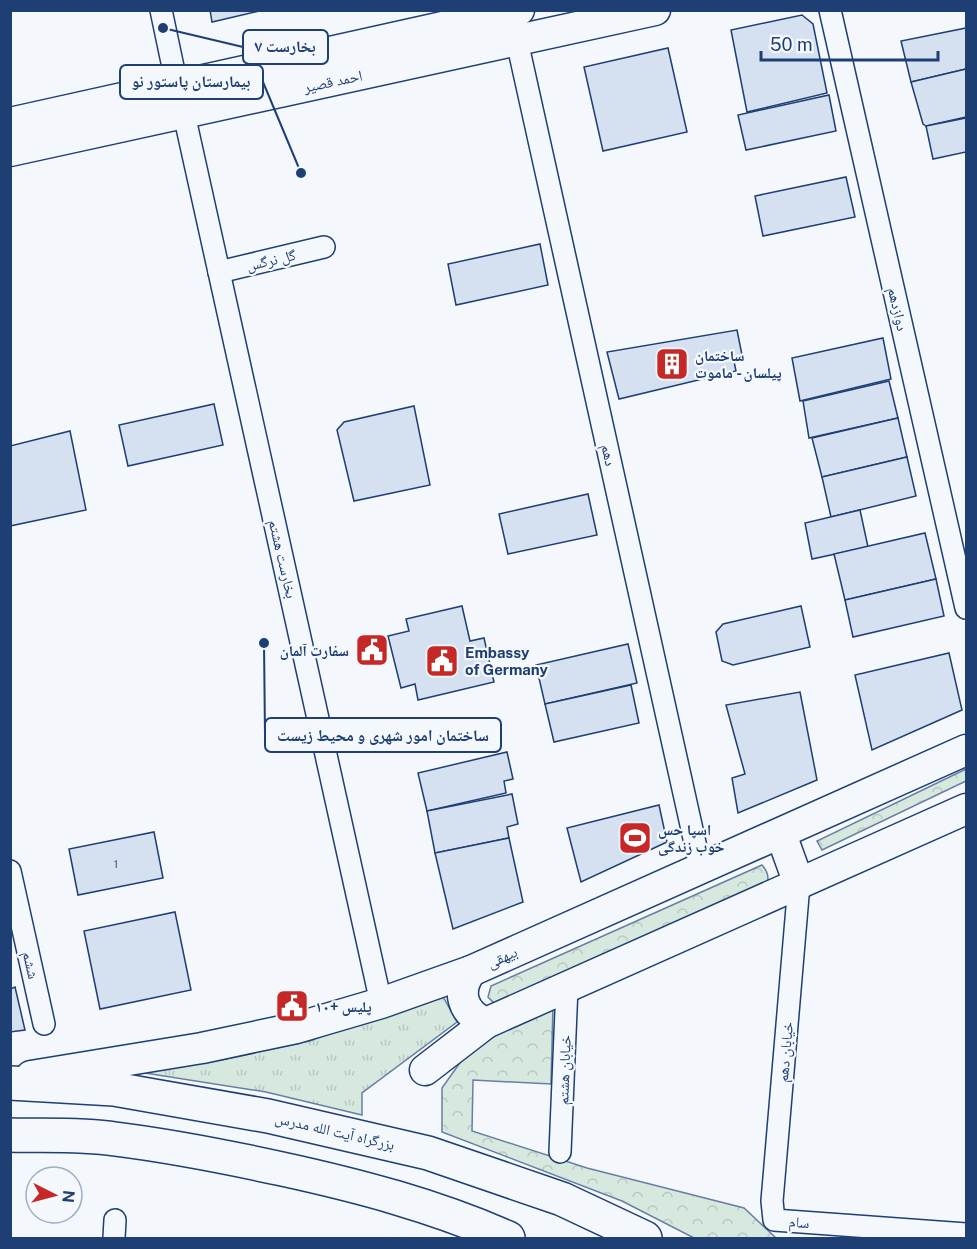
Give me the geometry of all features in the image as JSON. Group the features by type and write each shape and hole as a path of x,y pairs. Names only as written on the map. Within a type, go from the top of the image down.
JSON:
{"highway":[{"name":"بزرگراه آیت الله مدرس","path":"10,1083 114,1089 268,1116 428,1153 562,1199 645,1239"},
{"path":"10,1135 114,1138 222,1157 389,1195 446,1212 508,1239"}],"main road":[{"name":"احمد قصیر","path":"10,123 181,100 517,41 655,10"},
{"name":"احمد قصیر","path":"10,152 181,100 517,11"},
{"name":"بیهقی","path":"10,1079 202,1048 296,1028 381,1003 471,971 966,750"},
{"path":"425,1070 486,1023 966,809"},
{"path":"780,834 799,884"},
{"path":"471,971 462,987 462,997 470,1014 486,1023"}],"street":[{"name":"بخارست هشتم","path":"161,10 381,1003"},
{"name":"دوازدهم","path":"830,10 966,608"},
{"name":"دهم","path":"517,41 701,870"},
{"name":"گل نرگس","path":"219,272 324,247"},
{"name":"ششم","path":"10,871 45,1024"},
{"name":"خیابان دهم","path":"774,1220 772,1201 799,884"},
{"name":"خیابان هشتم","path":"560,1152 567,987"},
{"name":"سام","path":"774,1220 827,1232 966,1234"}],"green space":[{"path":"966,769 966,781 822,850 817,841"},
{"path":"762,865 768,875 767,885 495,1004 488,997 491,986"},
{"path":"440,991 457,1022 362,1093 362,1115 266,1092 126,1070 215,1061 310,1041"},
{"path":"553,1005 551,1084 473,1080 472,1131 587,1168 744,1208 776,1238 694,1238 622,1201 442,1132 442,1088 464,1057 495,1032"}],"building":[{"path":"210,10 264,10 212,22"},
{"path":"802,15 813,24 827,93 747,112 731,30"},
{"path":"966,28 966,69 911,82 901,41"},
{"path":"668,48 687,132 603,151 584,67"},
{"path":"966,69 966,117 926,126 923,124 911,82"},
{"path":"829,95 836,131 746,150 738,115"},
{"path":"966,118 966,152 933,159 926,126"},
{"path":"846,177 855,217 763,236 755,196"},
{"path":"540,244 548,285 456,305 448,264"},
{"name":"ساختمان پیلسان - ماموت","path":"737,330 742,355 733,357 736,371 619,399 607,352"},
{"path":"883,338 891,379 800,401 792,358"},
{"path":"889,381 898,418 809,438 803,401"},
{"path":"214,404 223,445 128,466 119,425"},
{"path":"414,406 430,485 354,501 337,430 344,422"},
{"path":"898,418 907,457 822,477 812,438"},
{"path":"70,431 86,510 10,526 10,446"},
{"path":"907,457 916,496 831,517 822,477"},
{"path":"588,494 597,535 508,554 499,514"},
{"path":"860,510 868,547 812,559 805,523"},
{"path":"925,533 936,579 845,600 834,554"},
{"path":"936,579 944,616 853,637 845,600"},
{"name":"Embassy of Germany","path":"462,606 470,641 484,638 494,682 418,700 415,684 401,688 388,636 409,631 406,619"},
{"path":"801,606 810,647 733,665 722,661 716,632 723,624"},
{"path":"628,644 637,683 545,704 536,665"},
{"path":"949,653 962,710 872,750 855,675"},
{"path":"631,685 639,723 554,742 545,704"},
{"path":"800,692 817,780 738,813 732,778 745,774 726,705"},
{"path":"507,752 513,779 504,781 506,793 427,811 418,773"},
{"path":"512,794 518,824 507,827 509,838 435,853 427,811"},
{"path":"659,805 667,842 581,882 567,828"},
{"path":"154,832 163,878 78,895 69,849"},
{"path":"509,838 523,902 453,929 435,853"},
{"path":"175,912 191,990 100,1009 84,931"},
{"path":"15,987 25,1030 10,1032 10,989"}],"place":[{"name":"بخارست ۷","path":"163,28"},
{"name":"بیمارستان پاستور نو","path":"301,173"},
{"name":"ساختمان پیلسان - ماموت","path":"672,364"},
{"name":"ساختمان امور شهری و محیط زیست","path":"264,643"},
{"name":"سفارت آلمان","path":"372,650"},
{"name":"Embassy of Germany","path":"442,661"},
{"name":"اسپا حس خوب زندگی","path":"635,838"},
{"name":"پلیس +۱٠","path":"292,1006"}]}
